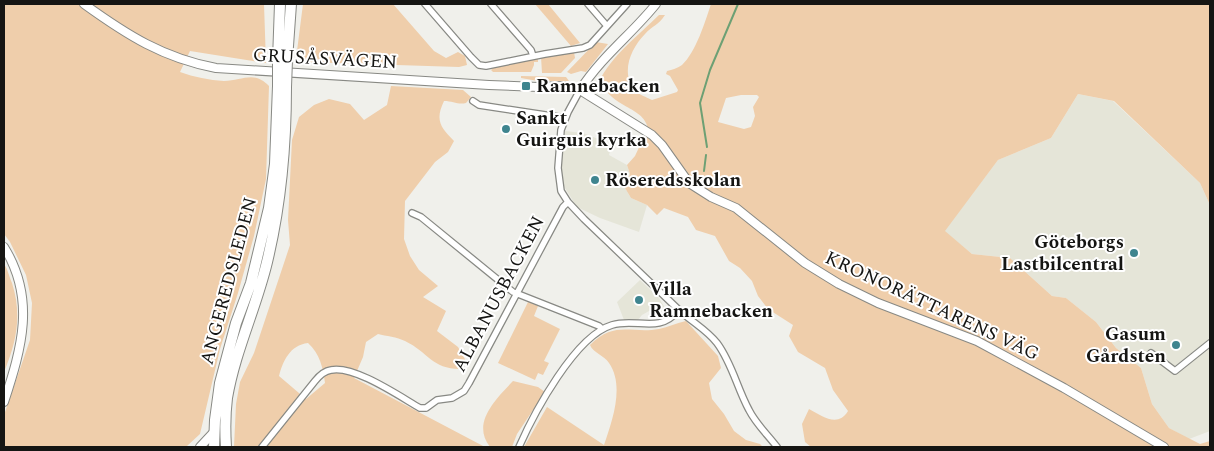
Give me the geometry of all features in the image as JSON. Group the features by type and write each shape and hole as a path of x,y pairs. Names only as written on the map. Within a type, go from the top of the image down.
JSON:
{"highway":[{"name":"ANGEREDSLEDEN","path":"226,447 225,424 228,396 240,347 266,264 279,202 286,137 282,86 280,4"},
{"name":"ANGEREDSLEDEN","path":"282,60 290,4"},
{"name":"ANGEREDSLEDEN","path":"214,447 220,383 236,323 251,283 269,208 282,86"}],"street":[{"name":"GRUSÅSVÄGEN","path":"84,4 124,32 149,46 187,62 216,68 489,85 564,86 580,90"},
{"path":"425,4 482,66 583,48 590,45 626,4"},
{"path":"491,4 531,50 533,56"},
{"path":"588,4 607,26"},
{"path":"656,4 645,18 597,65 580,90 565,118 558,150 558,177 561,191 568,202 611,245 719,345 731,366 748,410 777,447"},
{"name":"KRONORÄTTARENS VÄG","path":"580,90 652,136 662,145 689,183 711,197 736,208 805,263 839,284 878,303 977,341 1064,388 1164,447"},
{"path":"473,101 488,106 565,118"},
{"name":"ALBANUSBACKEN","path":"262,447 321,374 330,370 348,370 360,375 420,408 426,408 437,400 458,396 469,383 563,207 568,202"},
{"path":"412,213 420,217 518,294 594,324 602,329"},
{"path":"4,247 16,271 23,298 24,315 23,334 4,402"},
{"path":"519,447 539,406 569,361 581,347 602,329 617,323 661,323 673,317 679,310"},
{"path":"1151,352 1174,371 1210,343"},
{"path":"200,447 214,432"}],"shaded area":[{"path":"4,4 264,4 266,63 190,51 180,72 224,81 253,77 258,78 269,86 266,179 254,236 220,349 200,434 187,446 4,447 4,415 30,340 32,303 26,275 10,242 4,234"},
{"path":"303,4 393,4 434,51 446,58 458,52 465,56 467,65 459,67 303,62 297,51"},
{"path":"535,4 548,4 580,43 571,46"},
{"path":"711,4 1210,4 1210,205 1200,183 1114,101 1078,94 1051,138 998,160 945,231 972,254 1010,258 1052,296 1066,298 1096,322 1116,348 1141,368 1152,404 1169,428 1200,444 1210,441 1210,447 811,447 805,442 802,424 809,409 824,417 835,420 840,419 848,411 833,390 825,368 798,352 789,336 793,325 768,309 758,296 752,281 740,268 729,261 715,236 696,230 688,217 664,208 657,215 647,205 631,198 625,188 630,174 627,165 635,156 648,128 641,116 612,97 599,82 610,64 626,46 659,15 665,15 635,46 629,61 628,76 636,92 652,100 677,92 678,90 670,76 666,74 667,71 680,66 692,53","holes":["741,95 757,95 759,97 753,107 755,116 751,127 744,129 718,122 726,98"]},
{"path":"596,42 608,44 586,72 581,71 571,74 567,72"},
{"path":"574,52 575,58 561,73 542,73 541,57"},
{"path":"538,58 538,62 534,62 531,72 493,72 491,70 494,67"},
{"path":"521,76 566,77 569,81 538,81 521,78"},
{"path":"391,86 463,90 471,97 466,103 444,101 440,113 440,123 445,132 454,141 448,152 435,162 405,201 404,239 410,256 419,270 438,286 423,297 446,311 437,331 458,347 466,361 460,369 443,366 405,341 378,334 366,342 363,357 354,378 485,447 234,447 236,404 240,382 254,353 290,245 288,220 292,140 299,117 314,105 329,99 350,104 364,120 387,105","holes":["308,343 320,362 325,383 306,399 279,376 285,359 292,350"]},
{"path":"1078,94 1113,101 1200,183 1210,205 1210,431 1189,439 1169,428 1152,404 1141,368 1116,348 1096,322 1066,298 1052,296 1010,258 972,254 944,231 998,160 1051,138"},
{"name":"Röseredsskolan","path":"565,131 583,133 601,140 611,146 609,155 627,165 630,174 625,188 631,198 647,205 639,232 600,218 577,207 563,185 560,165"},
{"path":"4,264 15,294 17,328 4,372"},
{"name":"Villa Ramnebacken","path":"640,280 659,298 667,311 663,316 656,307 642,315 637,321 624,320 617,302"},
{"path":"528,302 538,306 534,316 560,329 544,361 549,363 543,375 538,373 535,380 498,363"},
{"path":"686,321 718,356 721,368 709,383 712,399 734,431 746,440 760,444 763,447 524,447 547,407 604,445 616,404 616,382 614,372 609,363 590,345 599,337 615,330 659,329"},
{"path":"513,381 538,387 545,392 517,434 512,447 490,447 483,429 484,420 493,403"}],"waterway":[{"path":"707,147 700,103 710,70 738,4"},
{"path":"704,171 706,155"}],"place":[{"name":"Ramnebacken","path":"526,86"},
{"name":"Sankt Guirguis kyrka","path":"506,129"},
{"name":"Röseredsskolan","path":"595,180"},
{"name":"Göteborgs Lastbilcentral","path":"1134,253"},
{"name":"Villa Ramnebacken","path":"639,300"},
{"name":"Gasum Gårdsten","path":"1176,345"}]}
